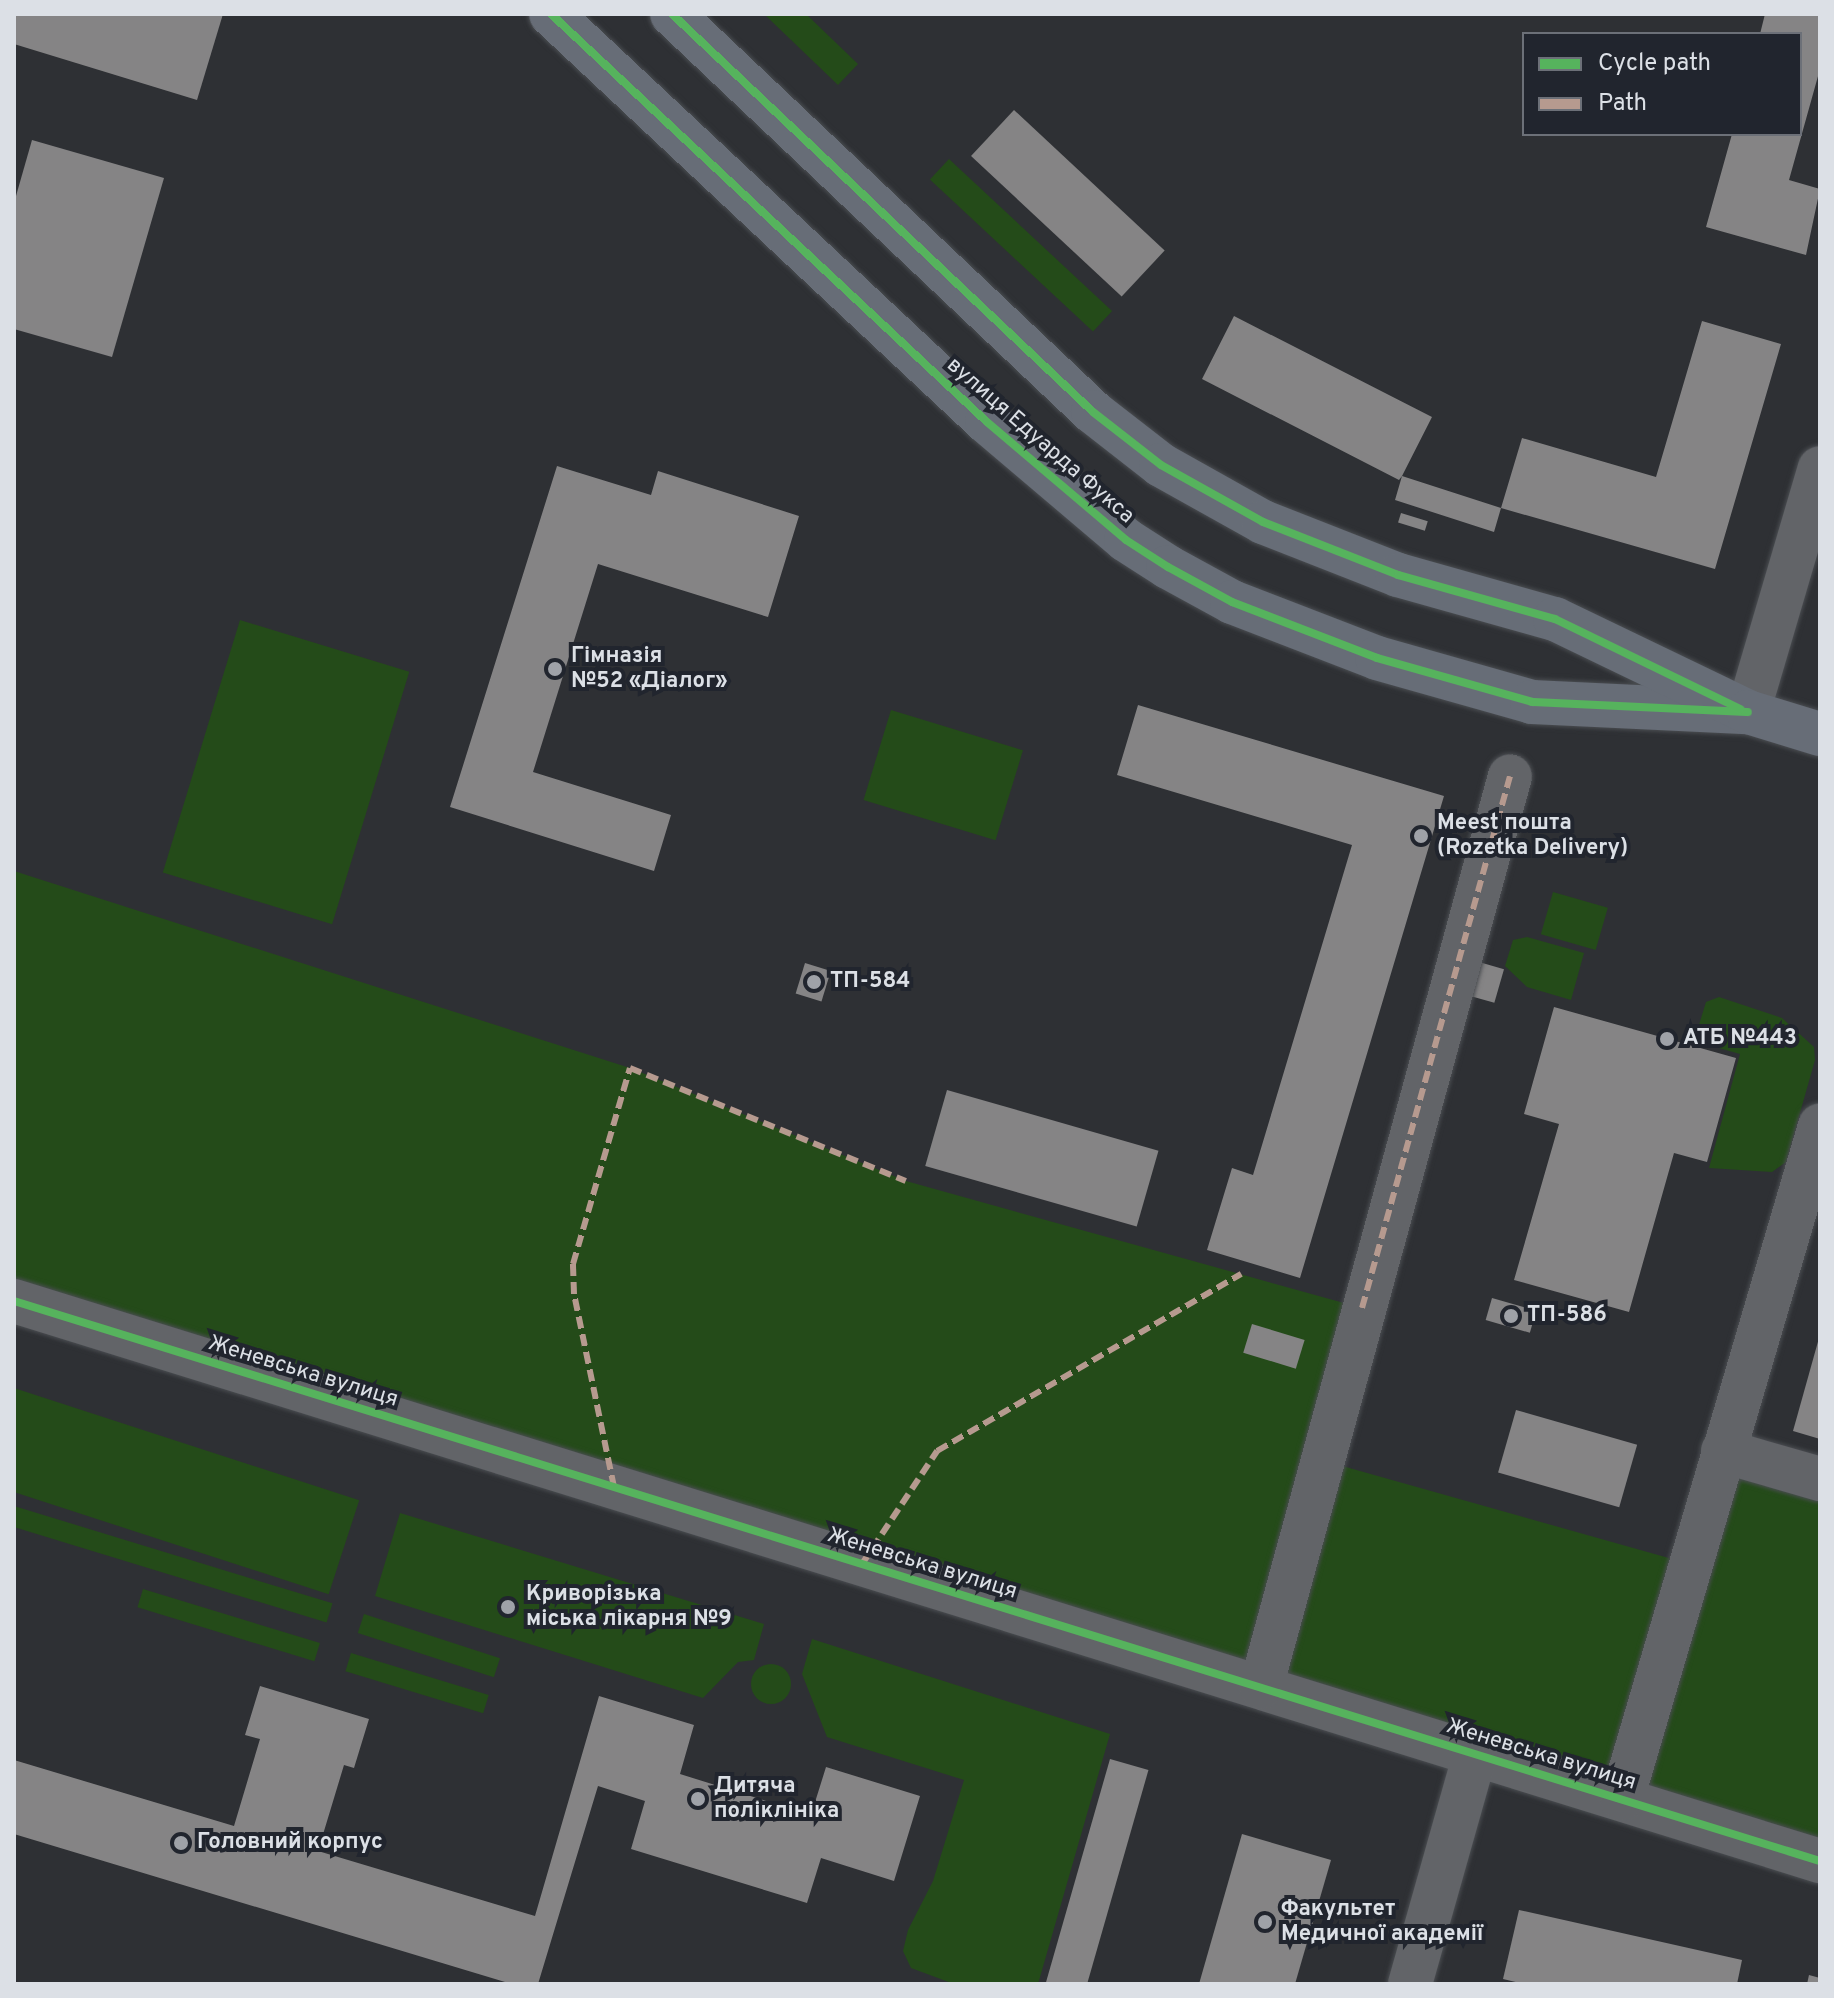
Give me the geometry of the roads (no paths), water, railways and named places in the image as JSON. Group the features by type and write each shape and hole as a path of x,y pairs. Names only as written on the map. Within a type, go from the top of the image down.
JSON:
{"main road":[{"name":"вулиця Едуарда Фукса","path":"551,14 998,432 1126,540 1168,567 1232,602 1377,658 1532,702 1748,712"},
{"path":"672,14 1093,412 1161,465 1263,522 1398,575 1555,619 1748,712 1820,734"}],"street":[{"path":"1748,712 1820,468"},
{"path":"1261,1687 1510,776"},
{"path":"1622,1799 1820,1126"},
{"name":"Женевська вулиця","path":"14,1301 1820,1861"},
{"path":"1723,1451 1820,1479"},
{"path":"1410,1984 1475,1754"}],"place":[{"name":"Гімназія №52 «Діалог»","path":"555,669"},
{"name":"Meest пошта (Rozetka Delivery)","path":"1421,836"},
{"name":"ТП-584","path":"814,982"},
{"name":"АТБ №443","path":"1667,1039"},
{"name":"ТП-586","path":"1511,1316"},
{"name":"Криворізька міська лікарня №9","path":"508,1607"},
{"name":"Дитяча поліклініка","path":"698,1799"},
{"name":"Головний корпус","path":"181,1843"},
{"name":"Факультет Медичної академії","path":"1265,1922"}]}
